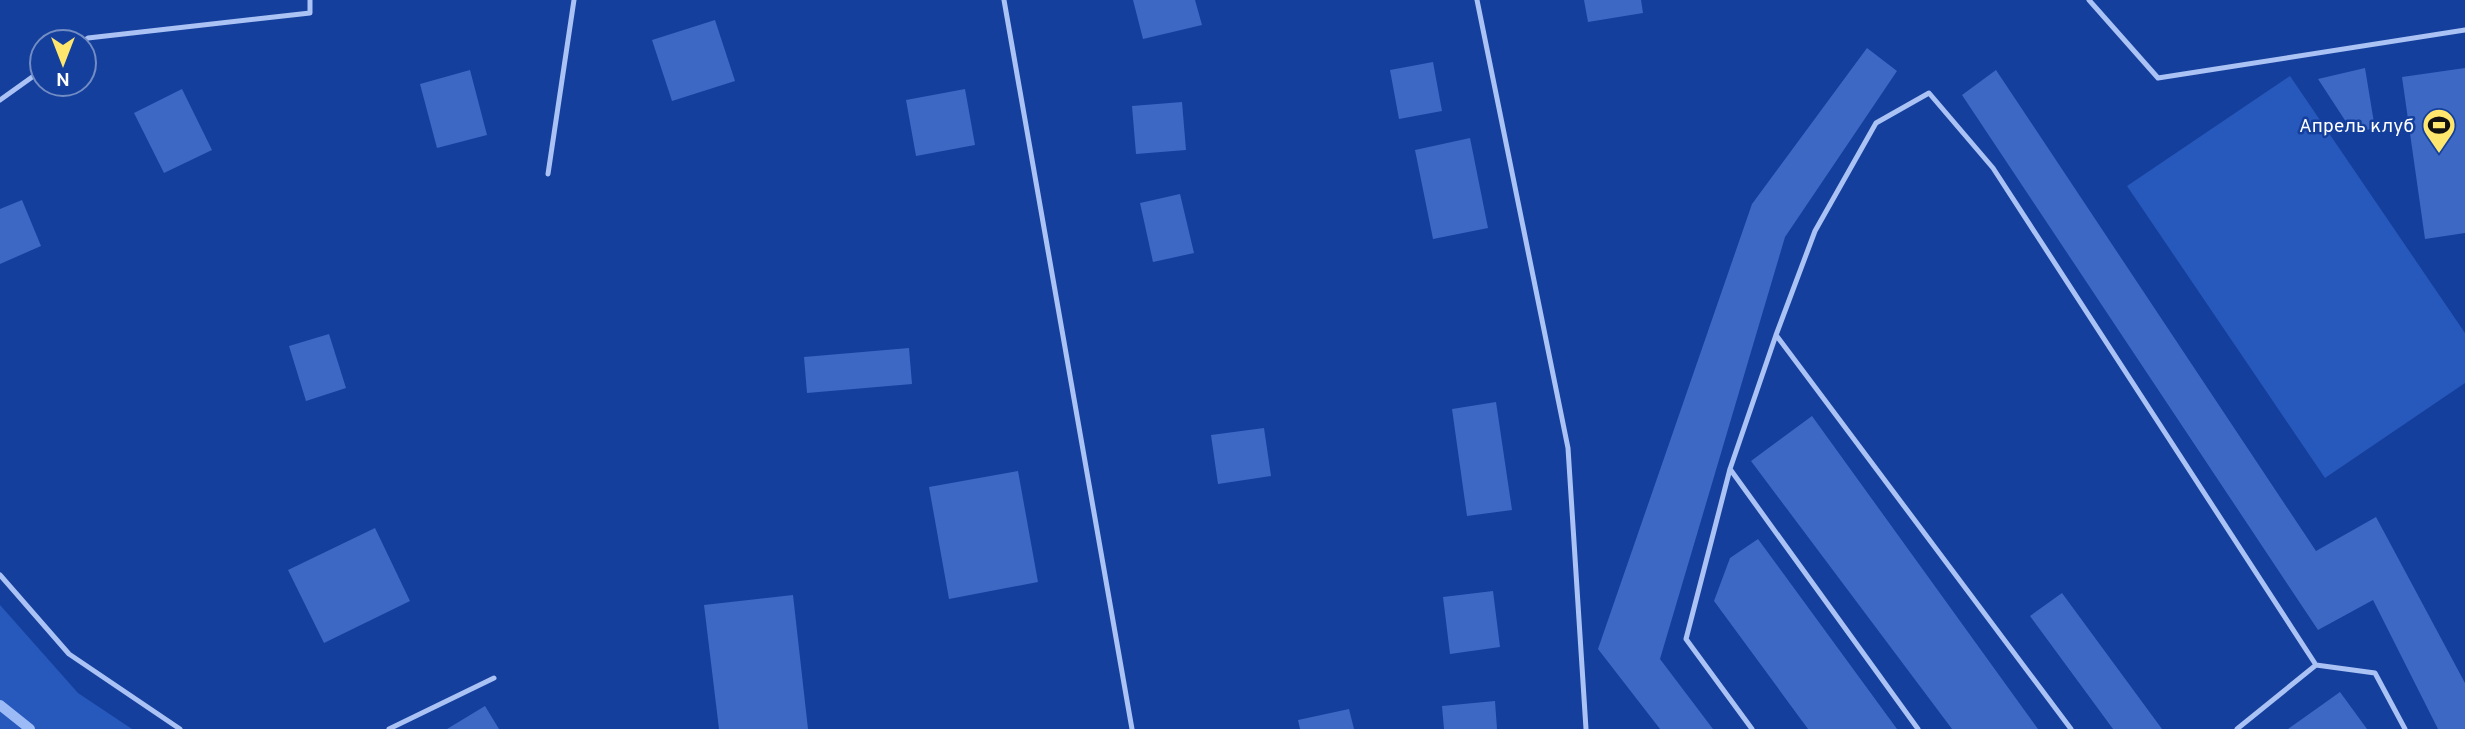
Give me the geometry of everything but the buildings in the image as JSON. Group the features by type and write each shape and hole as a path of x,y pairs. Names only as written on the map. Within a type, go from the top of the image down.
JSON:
{"lane":[{"path":"98,37 310,13 310,0"},
{"path":"548,174 574,0"},
{"path":"1004,0 1132,729"},
{"path":"1477,0 1568,448 1586,729"},
{"path":"2089,0 2158,78 2465,30"},
{"path":"0,100 28,80"},
{"path":"1752,729 1686,639 1730,469 1815,231 1876,123 1929,93 1993,168 2316,665"},
{"path":"1776,335 2071,729"},
{"path":"1730,469 1918,729"},
{"path":"0,575 69,654 180,729"},
{"path":"2237,729 2316,665 2375,673 2405,729"},
{"path":"389,729 494,678"}],"shaded area":[{"path":"2290,76 2465,333 2465,383 2325,478 2127,186"},
{"path":"0,605 78,693 132,729 0,729"}],"waterway":[{"path":"0,705 30,729"}],"place":[{"name":"Апрель клуб","path":"2439,155"}]}
